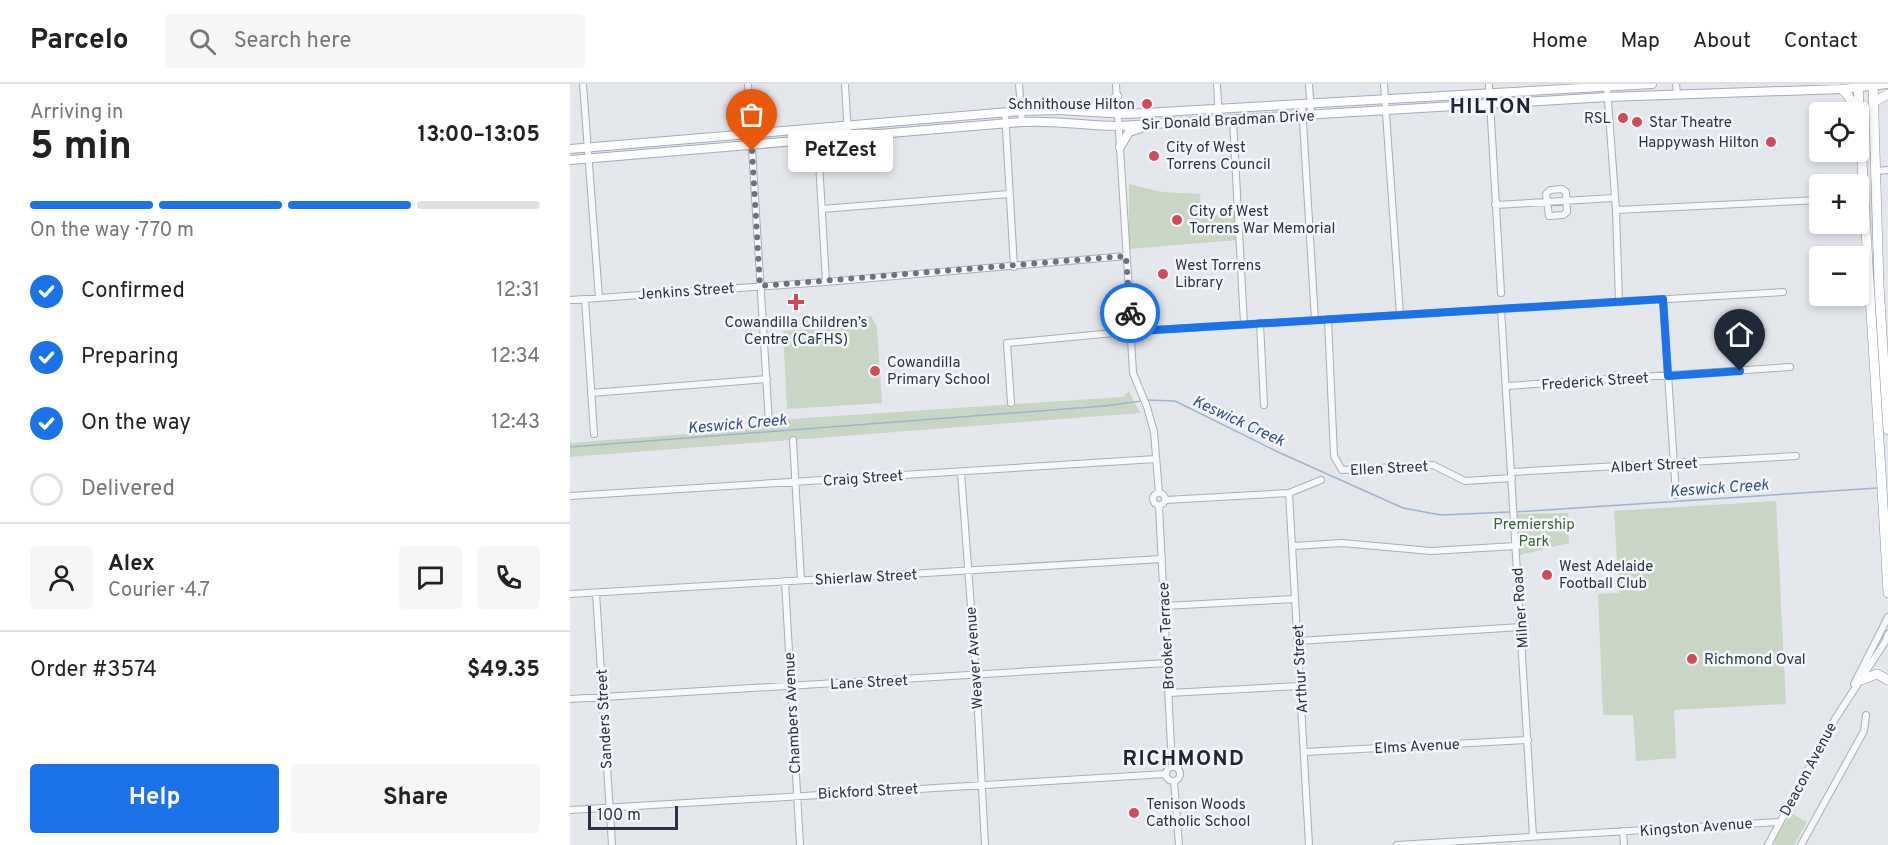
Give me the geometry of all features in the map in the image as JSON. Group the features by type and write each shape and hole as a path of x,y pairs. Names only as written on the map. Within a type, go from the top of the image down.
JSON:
{"highway":[{"path":"1873,85 1884,417 1882,484 1888,593"},
{"path":"1858,86 1858,102"},
{"path":"1842,88 1851,102"},
{"path":"1874,102 1888,94"},
{"path":"1865,234 1884,417 1888,430"},
{"path":"1861,680 1877,674 1888,680"}],"main road":[{"name":"Sir Donald Bradman Drive","path":"570,149 1021,111 1083,111 1118,114 1385,99 1490,89 1652,84"},
{"name":"Sir Donald Bradman Drive","path":"570,160 1022,122 1058,121 1095,126 1119,126 1608,97 1677,89 1842,88 1888,84"},
{"path":"1083,111 1107,106 1117,96"},
{"path":"1120,147 1129,132 1152,124"}],"street":[{"path":"583,84 599,298"},
{"path":"748,84 769,423"},
{"path":"845,84 848,136"},
{"path":"1019,84 1022,122"},
{"path":"1116,84 1131,324"},
{"path":"1217,84 1219,121"},
{"path":"1309,84 1306,104 1316,320"},
{"path":"1384,84 1388,110 1400,315"},
{"path":"1607,87 1616,210 1619,302"},
{"path":"1490,89 1489,104 1501,292"},
{"path":"1005,112 1014,267"},
{"path":"1233,120 1244,324"},
{"path":"817,128 826,282"},
{"path":"1876,171 1888,170"},
{"path":"1562,189 1566,192 1566,201 1566,214 1551,216 1547,214 1548,191 1562,189"},
{"path":"822,209 1009,194"},
{"path":"1495,205 1614,198"},
{"path":"1616,210 1809,201"},
{"name":"Jenkins Street","path":"570,300 826,282 1126,256"},
{"path":"1138,331 1783,292"},
{"path":"585,299 594,434"},
{"path":"1663,299 1676,495"},
{"name":"Milner Road","path":"1501,309 1533,836"},
{"name":"Ellen Street","path":"1328,319 1334,456 1342,470 1433,465 1465,481 1512,475"},
{"path":"1260,323 1264,405"},
{"path":"1131,324 1136,326 1138,331 1137,337 1131,339 1125,336 1124,332 1125,327 1131,324"},
{"path":"1011,403 1007,343 1124,332"},
{"path":"1131,339 1133,373 1154,432 1159,493"},
{"name":"Frederick Street","path":"1506,386 1790,367"},
{"path":"591,393 767,379"},
{"path":"793,440 801,580"},
{"name":"Albert Street","path":"1512,475 1796,456"},
{"name":"Craig Street","path":"570,496 1156,459"},
{"name":"Weaver Avenue","path":"961,472 976,675 985,845"},
{"path":"1159,493 1154,496 1153,500 1159,506 1166,500 1289,493 1320,480"},
{"path":"1159,493 1165,496 1166,500"},
{"name":"Arthur Street","path":"1289,493 1309,845"},
{"name":"Brooker Terrace","path":"1159,506 1172,766"},
{"path":"1293,546 1342,543 1431,551 1516,546"},
{"name":"Shierlaw Street","path":"570,594 1162,559"},
{"name":"Chambers Avenue","path":"785,581 800,845"},
{"name":"Sanders Street","path":"596,593 612,845"},
{"path":"1164,606 1295,599"},
{"name":"Deacon Avenue","path":"1768,845 1888,617"},
{"path":"1298,641 1521,627"},
{"name":"Deacon Avenue","path":"1850,693 1886,642 1888,634"},
{"name":"Lane Street","path":"570,699 1167,663"},
{"path":"1169,693 1300,686"},
{"path":"1801,845 1864,731 1866,715"},
{"name":"Elms Avenue","path":"1305,752 1528,740"},
{"path":"1172,766 1179,769 1180,773 1180,776 1174,780 1168,778 1166,774 1172,766"},
{"name":"Bickford Street","path":"570,810 1166,774"},
{"path":"1174,780 1179,845"},
{"name":"Kingston Avenue","path":"1397,845 1779,822"},
{"path":"1623,831 1624,845"},
{"path":"1518,837 1519,845"}],"green space":[{"path":"1129,184 1162,192 1200,194 1202,216 1238,214 1239,240 1129,249"},
{"path":"871,316 877,327 882,403 787,409 783,331 823,329 838,320"},
{"path":"1129,391 1140,413 570,457 570,443 762,428 776,420 1123,397"},
{"name":"Richmond Oval","path":"1776,501 1786,704 1674,710 1676,758 1636,761 1633,715 1603,715 1598,594 1619,593 1614,511"},
{"name":"Premiership Park","path":"1568,513 1569,543 1516,556 1514,514"},
{"path":"1791,813 1807,822 1794,845 1775,845 1775,840"}],"waterway":[{"name":"Keswick Creek","path":"1147,400 1175,401 1278,452 1403,508 1441,515 1510,512"},
{"name":"Keswick Creek","path":"570,447 1104,406 1142,401"},
{"name":"Keswick Creek","path":"1515,512 1878,488"}],"way so far":[{"path":"752,151 760,286 1126,256 1130,313"}],"place":[{"name":"Schnithouse Hilton","path":"1147,104"},
{"name":"RSL","path":"1623,118"},
{"name":"Star Theatre","path":"1637,122"},
{"name":"Happywash Hilton","path":"1771,142"},
{"name":"PetZest","path":"752,151"},
{"name":"City of West Torrens Council","path":"1154,156"},
{"name":"City of West Torrens War Memorial","path":"1177,220"},
{"name":"West Torrens Library","path":"1163,274"},
{"name":"Cowandilla Children’s Centre (CaFHS)","path":"796,302"},
{"name":"Cowandilla Primary School","path":"875,371"},
{"name":"West Adelaide Football Club","path":"1547,575"},
{"name":"Richmond Oval","path":"1692,659"},
{"name":"Tenison Woods Catholic School","path":"1134,813"}],"district":[{"name":"HILTON","path":"1491,106"},
{"name":"RICHMOND","path":"1184,758"}],"route":[{"path":"1130,313 1131,324 1136,326 1138,331 1663,299 1668,376 1740,371"}]}
